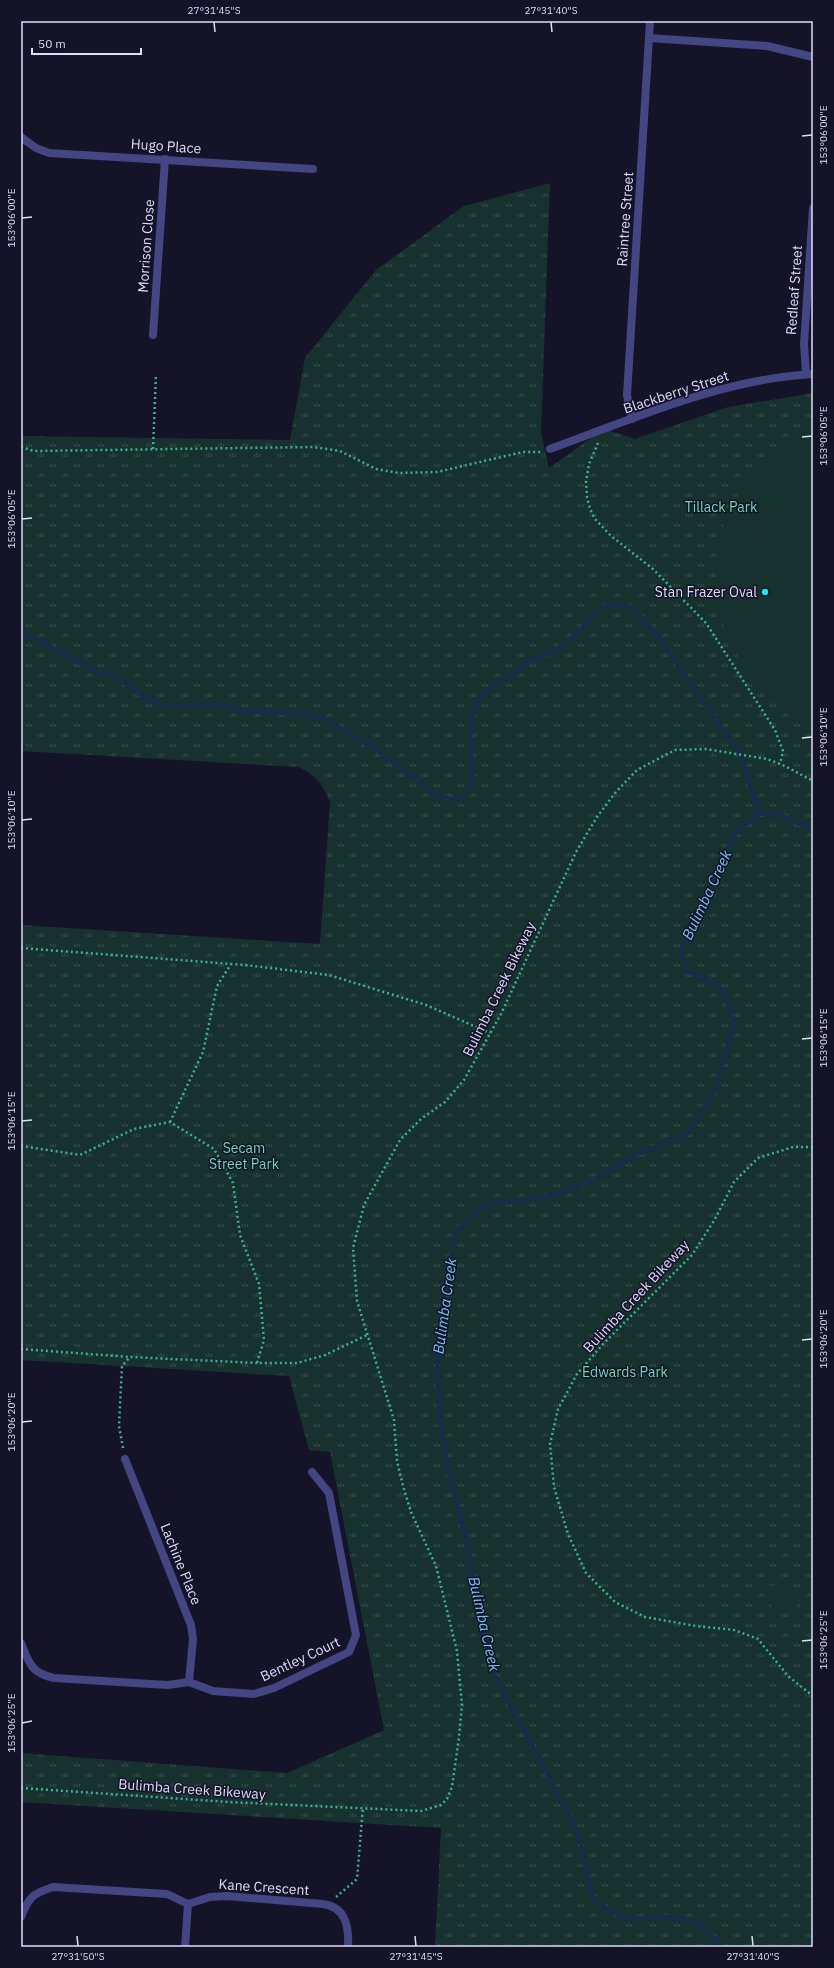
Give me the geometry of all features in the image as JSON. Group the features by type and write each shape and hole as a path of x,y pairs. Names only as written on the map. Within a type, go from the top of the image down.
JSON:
{"street":[{"name":"Raintree Street","path":"632,419 628,395 650,21"},
{"path":"649,38 767,46 813,57"},
{"name":"Hugo Place","path":"21,137 36,148 49,153 313,169"},
{"name":"Morrison Close","path":"153,335 165,159"},
{"name":"Redleaf Street","path":"810,374 804,344 813,208"},
{"name":"Blackberry Street","path":"550,449 632,419 721,390 751,382 810,374"},
{"name":"Lachine Place","path":"125,1459 191,1625 193,1639 189,1682"},
{"name":"Bentley Court","path":"21,1643 30,1666 42,1675 54,1678 168,1685 189,1682 213,1691 254,1694 274,1688 349,1652 356,1635 329,1493 312,1472"},
{"path":"21,1917 26,1902 35,1893 53,1887 167,1894 188,1904 185,1947"},
{"name":"Kane Crescent","path":"188,1904 210,1896 227,1896 332,1905"},
{"path":"332,1905 344,1916 349,1931 348,1947"}],"path":[{"path":"153,449 156,374"},
{"path":"604,429 589,464 586,482 587,497 590,509 595,519 612,536 653,569 706,623 775,730 783,750 780,764"},
{"path":"21,447 34,451 313,446 340,451 376,469 400,473 436,472 523,452 540,452 550,449"},
{"name":"Bulimba Creek Bikeway","path":"21,1788 229,1802 363,1807 421,1811 441,1804 447,1799 452,1787 462,1705 457,1651 436,1566 411,1512 403,1486 397,1460 394,1420 357,1301 353,1248 364,1205 400,1140 421,1119 445,1102 464,1080 501,1014 576,852 597,817 615,793 637,770 675,750 694,749 722,751 767,758 813,781"},
{"path":"21,948 231,964 329,975 426,1005 490,1033"},
{"path":"170,1122 203,1052 217,986 231,964"},
{"path":"21,1146 80,1155 134,1129 170,1122 214,1149 233,1183 240,1235 259,1284 264,1340 257,1363"},
{"name":"Bulimba Creek Bikeway","path":"813,1147 793,1147 758,1158 734,1182 715,1219 692,1255 604,1343 577,1374 558,1409 550,1444 554,1487 568,1534 586,1573 615,1602 645,1617 696,1626 734,1630 758,1638 788,1676 813,1696"},
{"path":"21,1349 130,1357 257,1363 297,1363 318,1357 367,1335"},
{"path":"125,1459 119,1426 122,1366 130,1357"},
{"path":"332,1905 336,1897 357,1879 363,1807"}],"green space":[{"path":"550,183 541,433 549,468 604,429 635,439 728,407 813,393 813,1947 435,1947 441,1828 21,1802 21,1753 287,1773 384,1730 330,1452 309,1450 289,1376 21,1360 21,925 320,944 330,802 315,777 299,767 21,751 21,436 290,440 305,358 376,270 464,206"},
{"name":"Stan Frazer Oval","path":"813,430 813,721 778,703 742,665 720,618 715,566 726,515 754,470 795,436"},
{"path":"792,1581 798,1606 773,1612 767,1587"}],"waterway":[{"path":"21,635 36,639 97,672 112,675 148,700 169,706 221,704 240,711 297,713 321,717 378,751 436,795 453,800 463,796 469,787 472,777 470,739 472,715 481,695 532,660 559,648 579,632 597,610 611,604 632,607 657,636 740,754 759,813"},
{"name":"Bulimba Creek","path":"722,1947 697,1921 665,1917 627,1919 594,1902 578,1832 491,1669 478,1611 467,1542 448,1470 439,1410 437,1351 443,1295 456,1231 483,1206 554,1195 593,1180 632,1156 687,1134 713,1095 734,1024 727,1000 717,984 687,971 681,950 736,832 759,813 778,814 813,830"}],"place":[{"name":"Stan Frazer Oval","path":"765,592"}],"park label":[{"name":"Tillack Park","path":"721,507"},
{"name":"Secam Street Park","path":"244,1156"},
{"name":"Edwards Park","path":"625,1372"}]}
